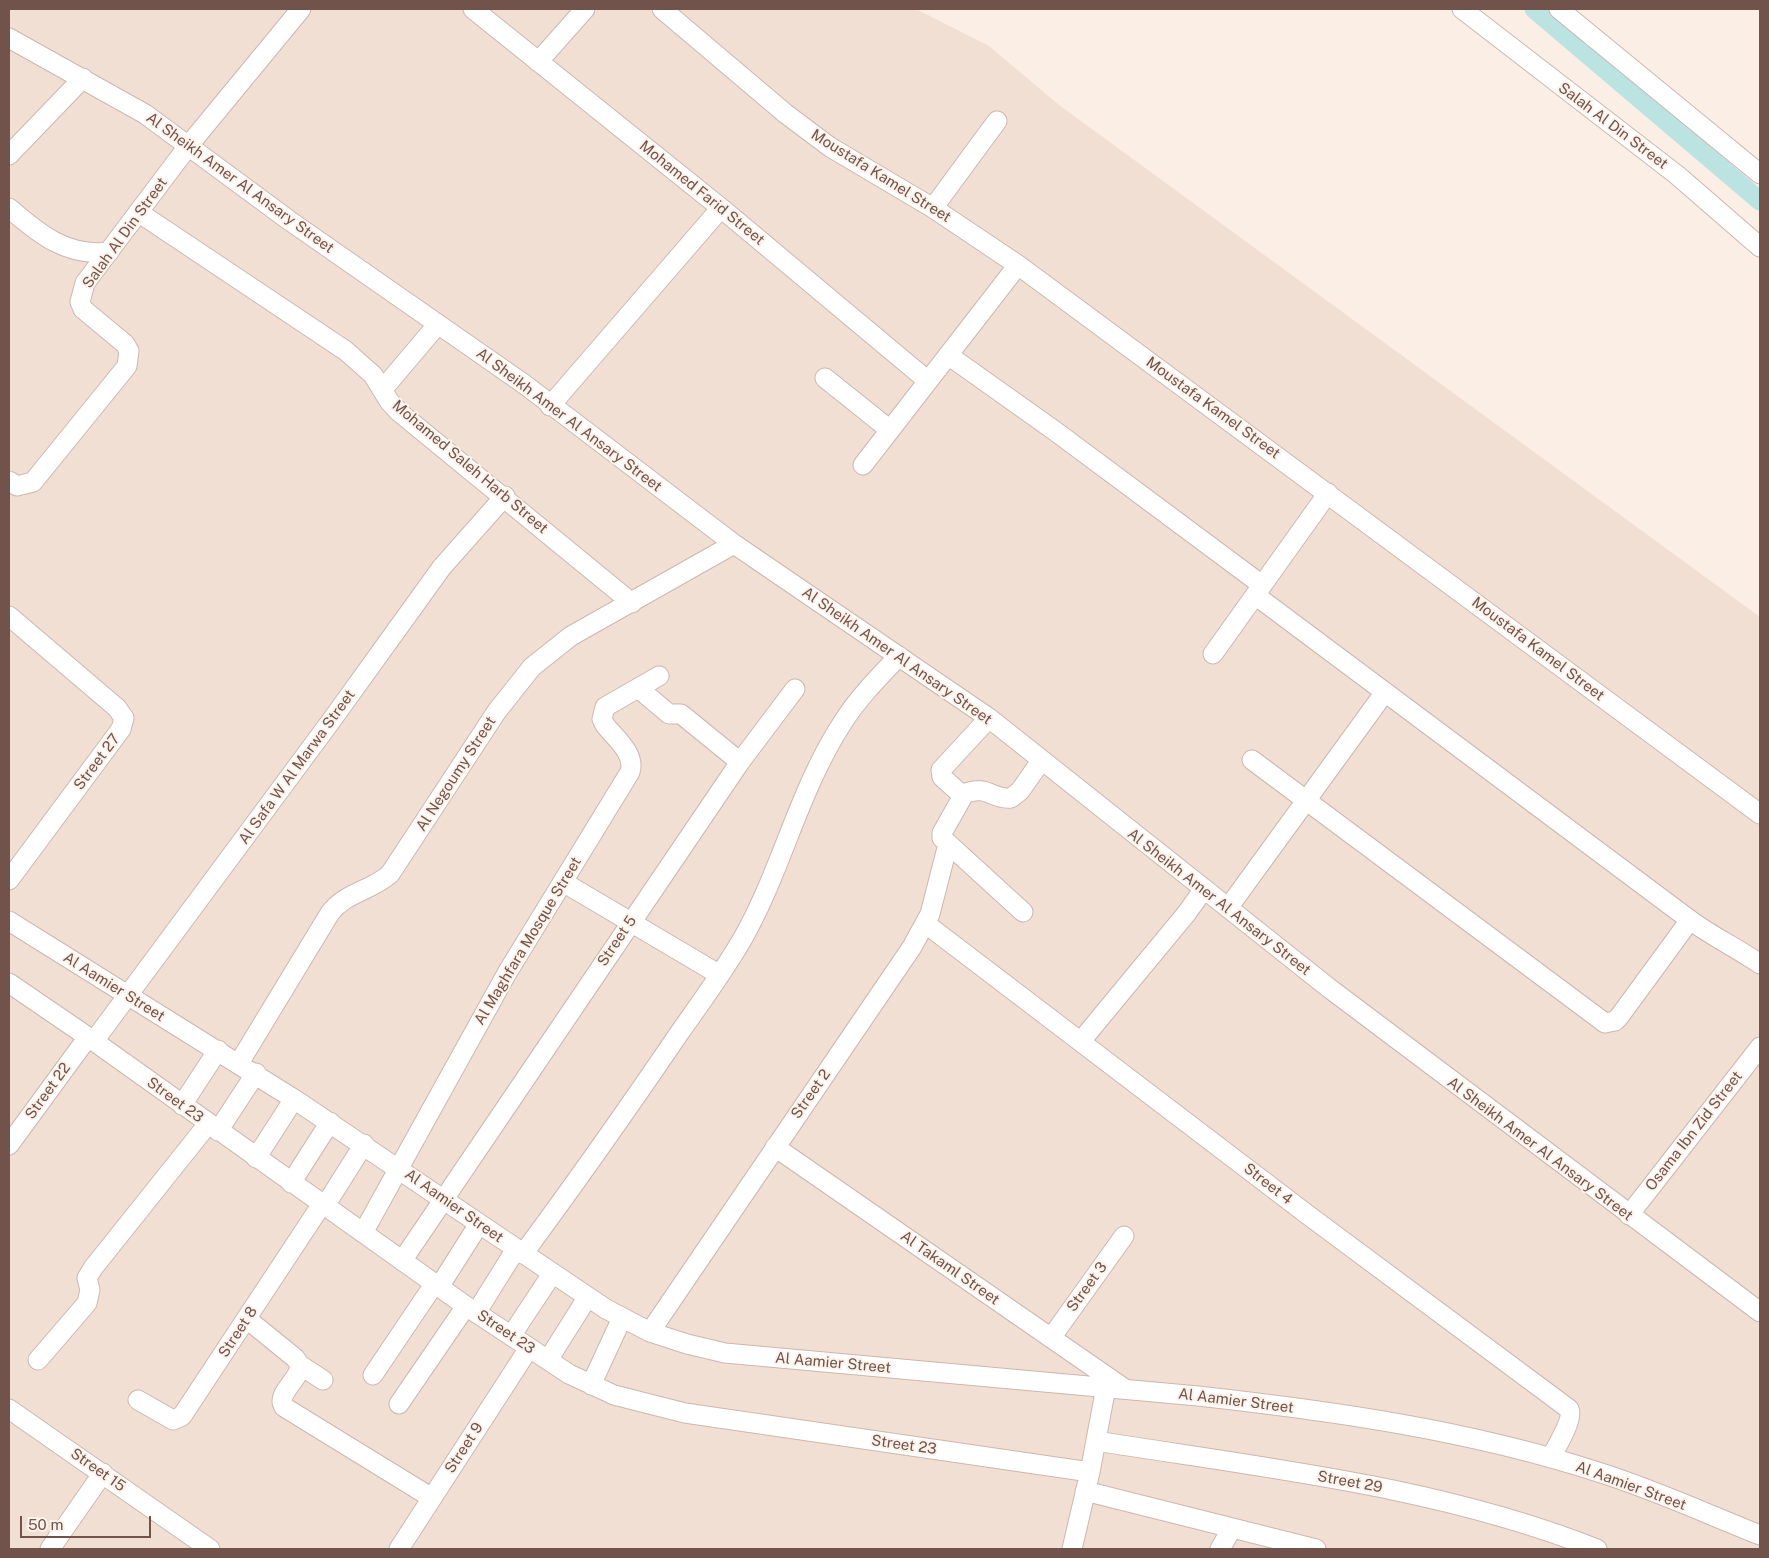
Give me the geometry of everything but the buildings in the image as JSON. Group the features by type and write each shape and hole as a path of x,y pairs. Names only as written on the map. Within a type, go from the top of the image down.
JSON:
{"street":[{"name":"Salah Al Din Street","path":"9,482 17,486 33,482 127,366 128,351 125,344 88,315 80,302 85,283 190,145 301,9"},
{"name":"Mohamed Farid Street","path":"472,9 721,208 928,381"},
{"path":"538,62 585,9"},
{"name":"Moustafa Kamel Street","path":"662,9 808,131 857,164 933,208 1018,265 1760,814"},
{"name":"Salah Al Din Street","path":"1462,9 1677,175 1760,247"},
{"path":"1560,9 1760,174"},
{"name":"Al Sheikh Amer Al Ansary Street","path":"9,38 145,114 190,145 290,221 524,384 550,406 734,544 989,718 1352,1006 1628,1215 1760,1312"},
{"path":"9,155 83,78"},
{"path":"933,208 997,121"},
{"path":"9,208 50,239 68,249 94,254 109,252"},
{"path":"550,406 721,208"},
{"name":"Mohamed Saleh Harb Street","path":"138,212 346,351 373,375 389,401 400,412 505,496 632,602"},
{"path":"863,465 1018,265"},
{"path":"383,389 438,324"},
{"path":"948,355 1055,430 1259,590 1385,692 1690,920 1719,941 1729,943 1760,964"},
{"path":"825,378 890,430"},
{"path":"1213,654 1328,493"},
{"name":"Al Safa W Al Marwa Street","path":"91,1039 128,996 442,567 505,496"},
{"name":"Al Negoumy Street","path":"239,1063 330,913 344,898 372,887 390,874 515,686 532,667 557,646 734,544"},
{"name":"Street 27","path":"9,616 118,708 124,718 124,723 9,880"},
{"path":"400,1404 471,1309 520,1252 642,1090 720,975 752,920 778,867 822,760 843,722 865,692 899,656"},
{"name":"Al Maghfara Mosque Street","path":"363,1233 482,1016 632,766 628,754 604,725 603,713 610,703 659,676"},
{"path":"638,688 669,714 681,714 740,762"},
{"name":"Street 5","path":"402,1261 740,762 796,689"},
{"path":"1228,908 1385,692"},
{"path":"989,718 942,770 944,779 963,794 970,791 986,790 1000,797 1011,798 1020,791 1041,761"},
{"path":"1252,760 1605,1023 1615,1021 1619,1017 1690,920"},
{"name":"Street 2","path":"650,1332 899,967 926,924 940,879 948,844 942,838 942,833 962,800 963,794"},
{"path":"948,844 1024,912"},
{"path":"563,882 720,975"},
{"path":"1081,1041 1186,914 1204,889"},
{"name":"Al Aamier Street","path":"9,922 239,1063 364,1144 587,1298 650,1332 687,1344 725,1353 1126,1389 1269,1404 1396,1422 1481,1439 1599,1472 1760,1535"},
{"name":"Street 4","path":"926,924 1308,1215 1569,1409 1571,1412 1569,1420 1550,1458"},
{"name":"Street 23","path":"9,983 91,1039 291,1183 471,1309 529,1348 591,1385 638,1403 685,1413 1090,1472"},
{"name":"Street 22","path":"9,1145 15,1123 91,1039"},
{"name":"Osama Ibn Zid Street","path":"1628,1215 1760,1047"},
{"path":"182,1105 218,1050"},
{"path":"38,1360 87,1303 90,1290 87,1278 92,1268 256,1074"},
{"path":"256,1158 294,1099"},
{"path":"291,1183 330,1122"},
{"name":"Street 8","path":"138,1400 169,1418 178,1420 364,1144"},
{"name":"Al Takaml Street","path":"775,1147 1126,1389"},
{"path":"373,1375 480,1224"},
{"name":"Street 3","path":"1051,1338 1124,1236"},
{"path":"512,1336 552,1274"},
{"path":"548,1360 587,1298"},
{"path":"591,1385 622,1318"},
{"path":"247,1319 295,1358 300,1365 323,1380"},
{"name":"Street 9","path":"398,1549 529,1348"},
{"path":"300,1365 298,1374 281,1400 284,1407 432,1498"},
{"path":"1072,1549 1086,1492 1106,1387"},
{"name":"Street 15","path":"9,1409 210,1549"},
{"name":"Street 29","path":"1096,1441 1408,1492 1522,1522 1598,1549"},
{"path":"50,1549 103,1473"},
{"path":"1086,1492 1314,1549"},
{"path":"1220,1549 1232,1528"}],"shaded area":[{"path":"9,9 916,9 989,46 1059,105 1760,617 1760,1549 9,1549"}],"waterway":[{"path":"1534,9 1760,201"}]}
